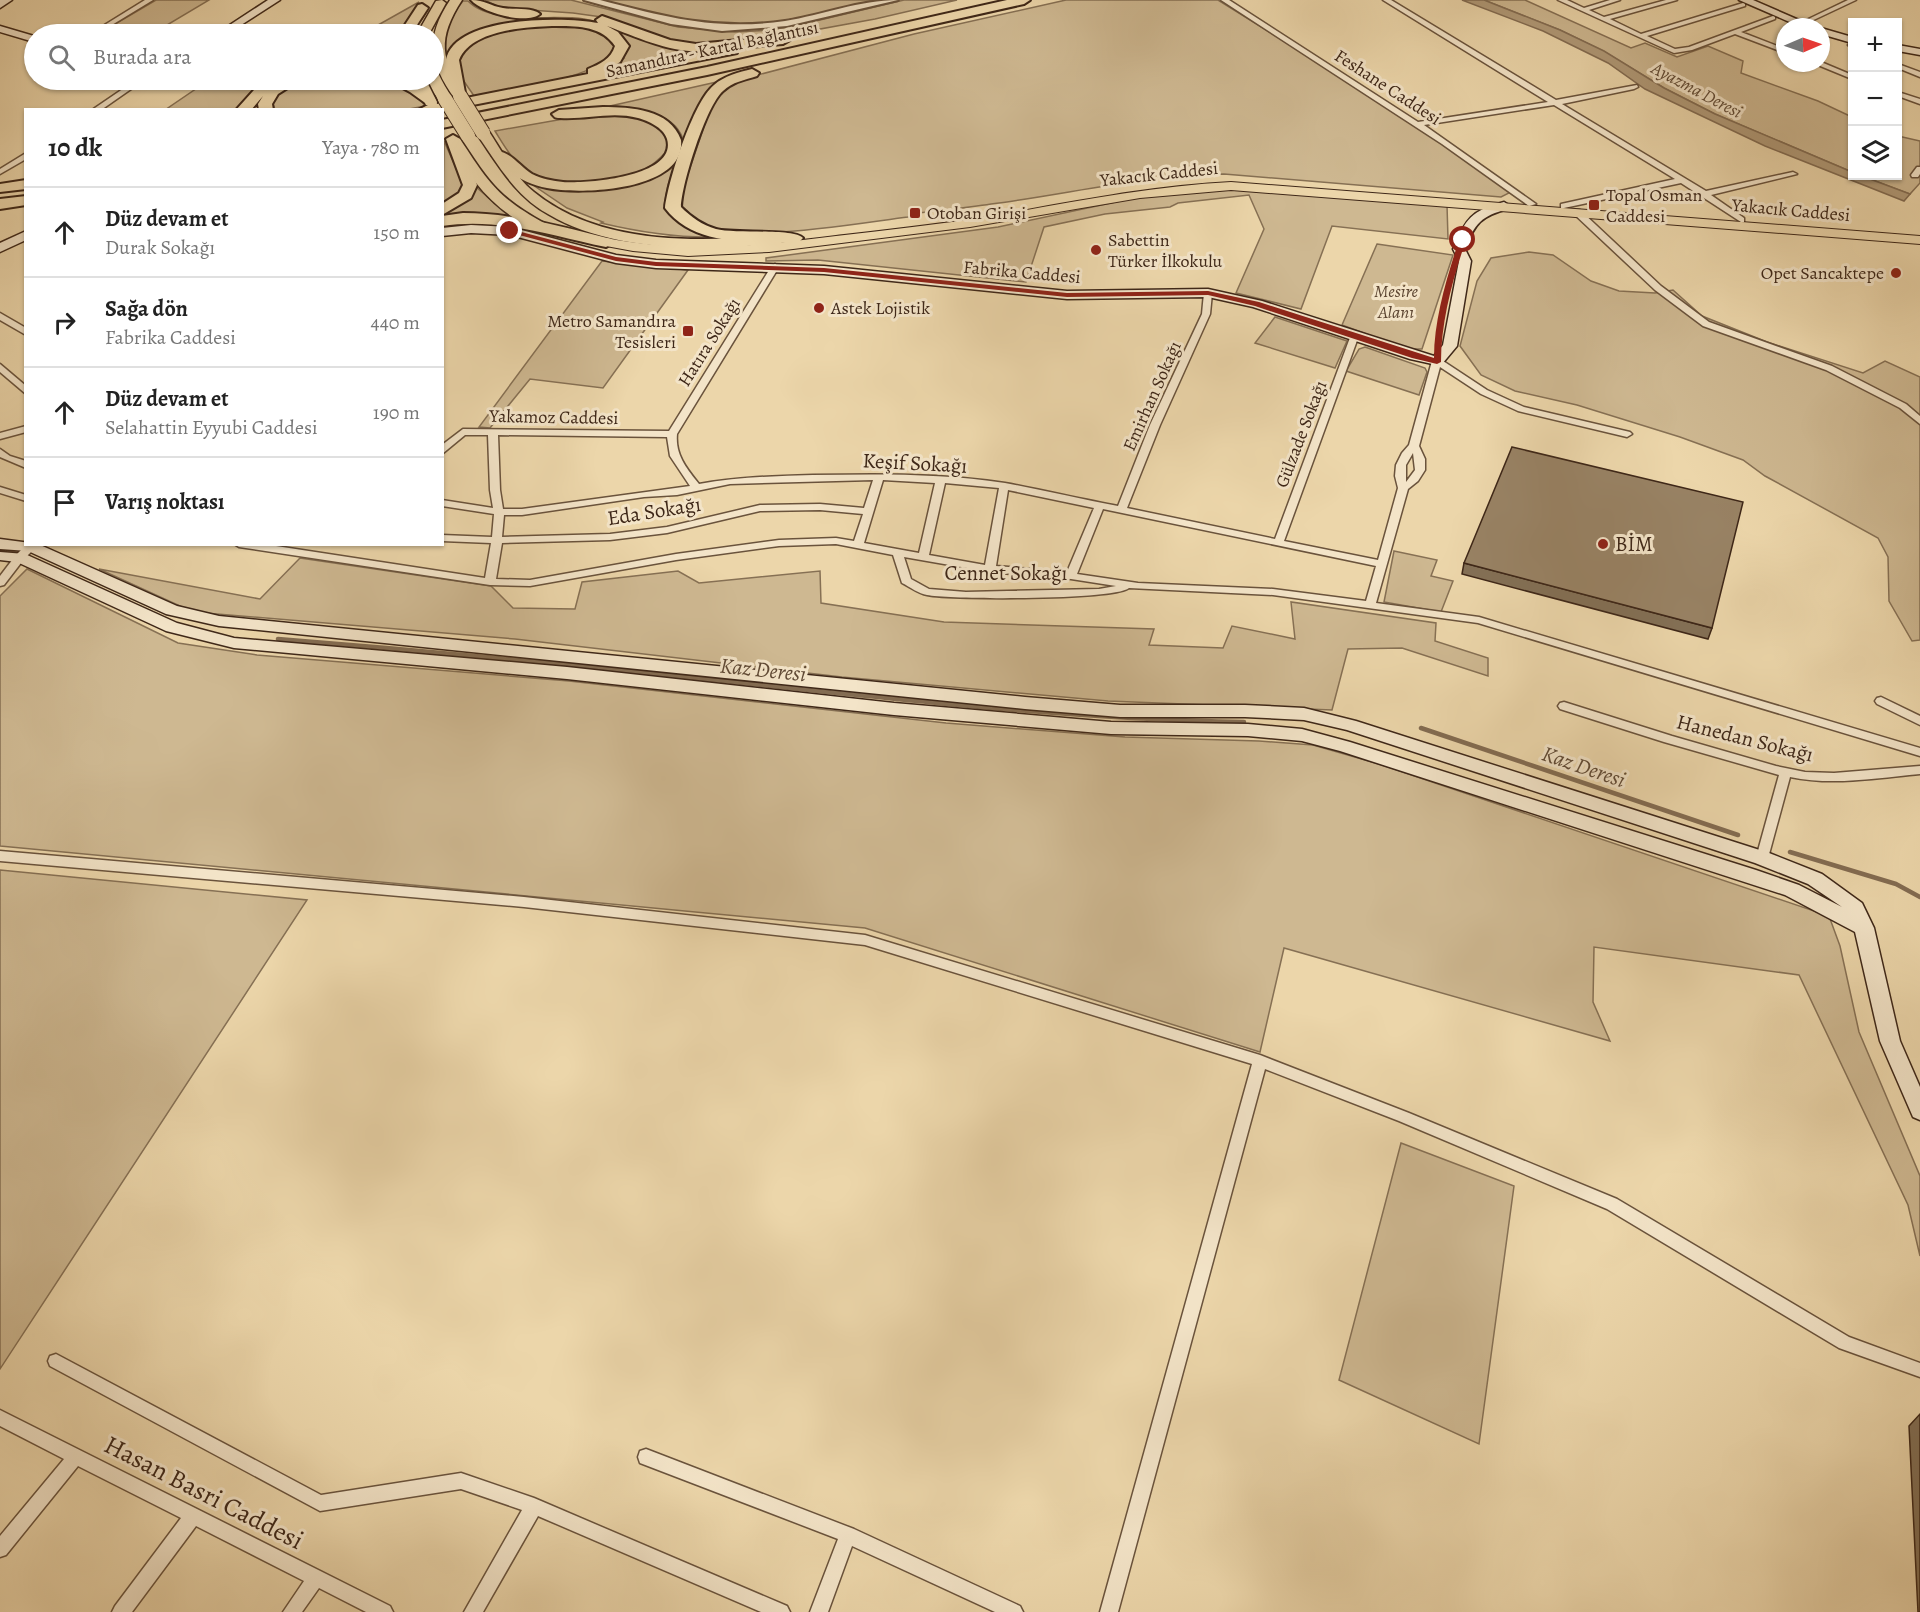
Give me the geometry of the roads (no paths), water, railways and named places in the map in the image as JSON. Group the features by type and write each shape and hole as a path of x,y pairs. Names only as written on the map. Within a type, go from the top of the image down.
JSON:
{"highway":[{"path":"429,24 443,0"},
{"name":"Yakacık Caddesi","path":"443,24 456,0"},
{"path":"477,0 480,4 499,11 585,17 608,21 668,44 696,48 723,48 796,38"},
{"name":"Samandıra - Kartal Bağlantısı","path":"444,121 949,9 1024,0"},
{"path":"412,24 425,4"},
{"path":"416,24 425,4"},
{"path":"795,238 739,237 706,232 694,227 673,208 674,190 711,95 728,81 778,64 983,5"},
{"name":"Samandıra - Kartal Bağlantısı","path":"444,121 707,71 983,5"},
{"path":"416,90 434,105 528,90 949,9"},
{"path":"460,96 452,64 454,56 472,40 503,27 544,22 585,24 612,32 622,46 614,60 600,69 528,90"},
{"path":"455,137 778,64"},
{"name":"Yakacık Caddesi","path":"444,73 517,183 530,196 550,210 614,233 655,241 736,243 795,238"},
{"path":"245,108 261,90"},
{"path":"266,108 265,104 275,90"},
{"path":"426,90 434,105"},
{"path":"433,90 434,105"},
{"path":"499,155 523,174 540,182 566,186 599,186 645,175 670,157 675,146 671,132 662,124 631,113 586,111 531,118"},
{"path":"444,120 493,198 518,216 541,227"},
{"path":"444,123 455,137 470,185 466,195 444,211"},
{"name":"Yakacık Caddesi","path":"455,137 516,201 558,225 606,242"},
{"path":"0,188 24,184"},
{"path":"0,196 24,192"},
{"path":"0,206 24,200"},
{"path":"0,206 24,205"},
{"path":"444,221 489,217 606,242"}],"main road":[{"path":"0,5 7,0"},
{"path":"236,24 275,0"},
{"path":"1732,0 1743,2 1779,18"},
{"path":"0,29 24,37"},
{"path":"1830,35 1848,42"},
{"path":"0,37 24,39"},
{"path":"1830,39 1848,43"},
{"path":"1902,49 1920,52"},
{"path":"1902,55 1920,58"},
{"name":"Yakacık Caddesi","path":"795,238 987,211 1141,184 1195,180 1245,180 1742,220 1915,237"},
{"name":"Yakacık Caddesi","path":"606,242 676,252 752,250 990,220 1146,192 1216,187 1915,237"},
{"path":"1437,362 1438,344 1453,268 1465,231 1479,213 1504,206"},
{"name":"Fabrika Caddesi","path":"444,232 471,229 510,231 616,259 686,266 775,267 920,279 1067,295 1208,293 1257,304 1437,362"},
{"path":"0,248 24,236"},
{"path":"606,242 651,260 686,266"},
{"path":"0,544 28,549 172,610 219,621 1025,703 1120,711 1245,711 1304,714 1350,724 1534,786 1761,858 1815,879 1837,893 1855,908 1864,928 1890,1041 1920,1111"},
{"path":"0,555 28,549 68,577 172,627 234,644 567,673 894,709 1100,727 1248,730 1302,735 1344,746 1749,875 1792,891 1864,928"}],"street":[{"path":"110,24 150,0"},
{"path":"589,0 690,25 722,28 762,28 893,0"},
{"name":"Feshane Caddesi","path":"1225,0 1280,33 1417,124 1532,204"},
{"path":"1386,0 1705,194 1742,220"},
{"path":"1561,0 1674,51 1690,49 1771,15"},
{"path":"1582,10 1617,0"},
{"path":"1603,19 1674,0"},
{"path":"1817,18 1853,0"},
{"path":"1640,36 1743,2"},
{"path":"1735,32 1776,48"},
{"path":"1830,68 1848,75"},
{"path":"1902,68 1920,75"},
{"path":"1417,124 1555,103 1634,87"},
{"path":"97,108 125,90"},
{"path":"1902,95 1920,102"},
{"path":"0,172 24,156"},
{"path":"1705,194 1793,174"},
{"path":"1564,206 1682,180"},
{"path":"1577,212 1665,294 1706,324 1829,368 1903,406 1920,421"},
{"name":"Hatıra Sokağı","path":"672,434 775,267"},
{"name":"Emirhan Sokağı","path":"1121,511 1155,425 1206,314 1208,293"},
{"path":"0,316 24,330"},
{"name":"Gülzade Sokağı","path":"1278,544 1355,335"},
{"path":"1370,605 1403,488 1399,477 1399,465 1404,454 1414,446 1437,362 1484,392 1521,409 1627,434"},
{"path":"0,367 24,389"},
{"path":"14,381 24,377"},
{"path":"0,436 24,430"},
{"name":"Yakamoz Caddesi","path":"444,449 463,432 672,434"},
{"path":"490,582 499,513 495,490 493,433"},
{"path":"672,434 670,442 676,461 696,487"},
{"path":"1403,488 1415,481 1421,466 1421,458 1414,446"},
{"path":"0,452 24,464"},
{"path":"858,544 879,477"},
{"name":"Keşif Sokağı","path":"444,503 499,513 554,508 644,494 678,492 740,481 879,477 941,480 1004,486 1382,564"},
{"path":"923,558 941,480"},
{"path":"990,569 1004,486"},
{"path":"0,490 24,497"},
{"name":"Eda Sokağı","path":"444,538 497,540 610,537 668,530 760,508 820,507 869,511"},
{"path":"1071,576 1099,507"},
{"path":"262,546 332,552 490,582 530,583 676,557 779,543 836,541 990,569 1071,576 1138,586 1273,592 1479,620 1920,752"},
{"path":"0,583 28,549"},
{"name":"Cennet Sokağı","path":"898,553 906,581 927,592 966,596 1099,592 1138,586"},
{"path":"1881,701 1920,721"},
{"name":"Hanedan Sokağı","path":"1564,706 1668,739 1786,772 1834,777 1920,770"},
{"path":"1761,858 1786,772"},
{"path":"0,856 524,902 865,940 1260,1061 1404,1117 1612,1204 1844,1343 1920,1370"},
{"path":"1109,1612 1260,1061"},
{"path":"56,1361 320,1503 460,1481 534,1506 781,1612"},
{"name":"Hasan Basri Caddesi","path":"0,1418 384,1612"},
{"path":"0,1550 76,1456"},
{"path":"646,1457 848,1535 1014,1612"},
{"path":"473,1612 534,1506"},
{"path":"121,1612 194,1515"},
{"path":"819,1612 848,1535"},
{"path":"292,1612 316,1578"}],"waterway":[{"name":"Kaz Deresi","path":"278,639 539,662 1038,712 1244,722"},
{"name":"Kaz Deresi","path":"1421,728 1738,835"},
{"name":"Kaz Deresi","path":"1790,852 1896,884 1920,897"}],"place":[{"name":"Topal Osman Caddesi","path":"1594,205"},
{"name":"Otoban Girişi","path":"915,213"},
{"name":"Sabettin Türker İlkokulu","path":"1096,250"},
{"name":"Opet Sancaktepe","path":"1896,273"},
{"name":"Astek Lojistik","path":"819,308"},
{"name":"Metro Samandıra Tesisleri","path":"688,331"},
{"name":"BİM","path":"1603,544"}],"water label":[{"name":"Ayazma Deresi","path":"1697,90"}],"park label":[{"name":"Mesire Alanı","path":"1396,301"}]}
